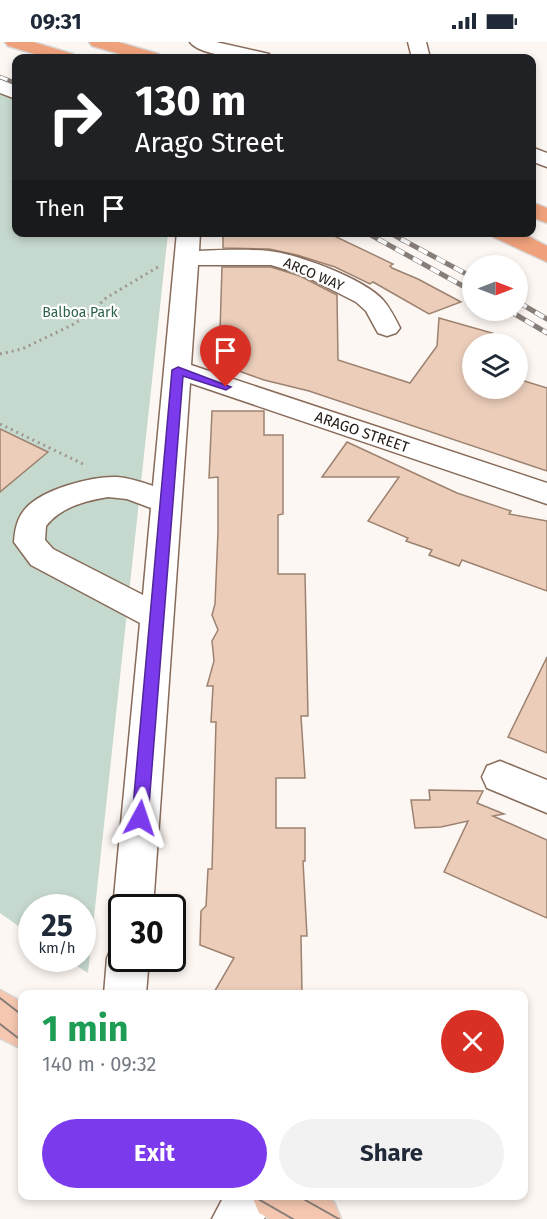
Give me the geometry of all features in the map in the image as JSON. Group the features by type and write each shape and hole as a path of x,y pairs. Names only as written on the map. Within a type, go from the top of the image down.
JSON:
{"highway":[{"path":"14,42 53,54"},
{"path":"98,42 138,54"},
{"path":"511,237 547,255"}],"main road":[{"path":"0,1011 18,1025"},
{"path":"283,1200 317,1219"}],"street":[{"path":"204,44 245,54"},
{"path":"134,894 188,252"},
{"name":"ARCO WAY","path":"188,252 289,261 359,294 373,304 387,328"},
{"name":"ARAGO STREET","path":"178,370 547,494"},
{"path":"157,617 42,557 29,542 31,524 44,510 59,500 78,494 102,488 120,488 136,490 167,503"},
{"path":"500,777 547,797"},
{"path":"125,990 127,972"},
{"path":"236,1219 248,1200"}],"path":[{"path":"0,354 22,349 72,325 88,315 106,298 188,252"},
{"path":"0,424 84,465"}],"green space":[{"name":"Balboa Park","path":"0,91 12,95 12,237 168,237 96,899 96,894 18,894 18,926 0,913"}],"building":[{"path":"223,237 336,237 393,264 390,266 392,268 461,302 429,314 373,282 370,284 335,267 269,249 223,248"},
{"path":"222,267 271,267 300,276 337,295 338,360 410,383 437,346 439,318 492,333 462,333 462,399 528,399 528,382 547,388 547,471 309,391 264,380 219,364"},
{"path":"212,411 264,411 264,435 283,435 283,514 278,515 278,574 305,574 308,716 301,716 305,778 276,778 276,828 305,828 305,861 303,861 307,936 301,936 302,990 215,990 234,958 200,945 201,911 206,906 208,869 212,869 216,722 211,722 213,686 207,686 214,661 212,641 218,630 212,615 215,604 218,477 209,478"},
{"path":"0,429 48,452 0,492"},
{"path":"347,442 457,493 511,511 509,514 547,521 547,591 462,560 459,566 429,555 432,550 406,541 408,538 368,521 399,477 322,477"},
{"path":"547,657 547,753 508,737"},
{"path":"429,790 483,791 477,803 504,814 493,816 547,840 547,918 444,872 468,821 441,827 415,828 411,800 430,800"}],"tram line":[{"path":"0,998 18,1012"},
{"path":"0,1024 18,1038"},
{"path":"260,1200 293,1219"},
{"path":"305,1200 339,1219"}],"railway":[{"path":"0,77 12,82"},
{"path":"374,237 381,241"},
{"path":"397,237 404,241"},
{"path":"378,239 462,285"},
{"path":"401,239 462,272"},
{"path":"528,308 547,319"},
{"path":"527,321 547,333"}],"route":[{"path":"140,818 178,370 226,387"}]}
